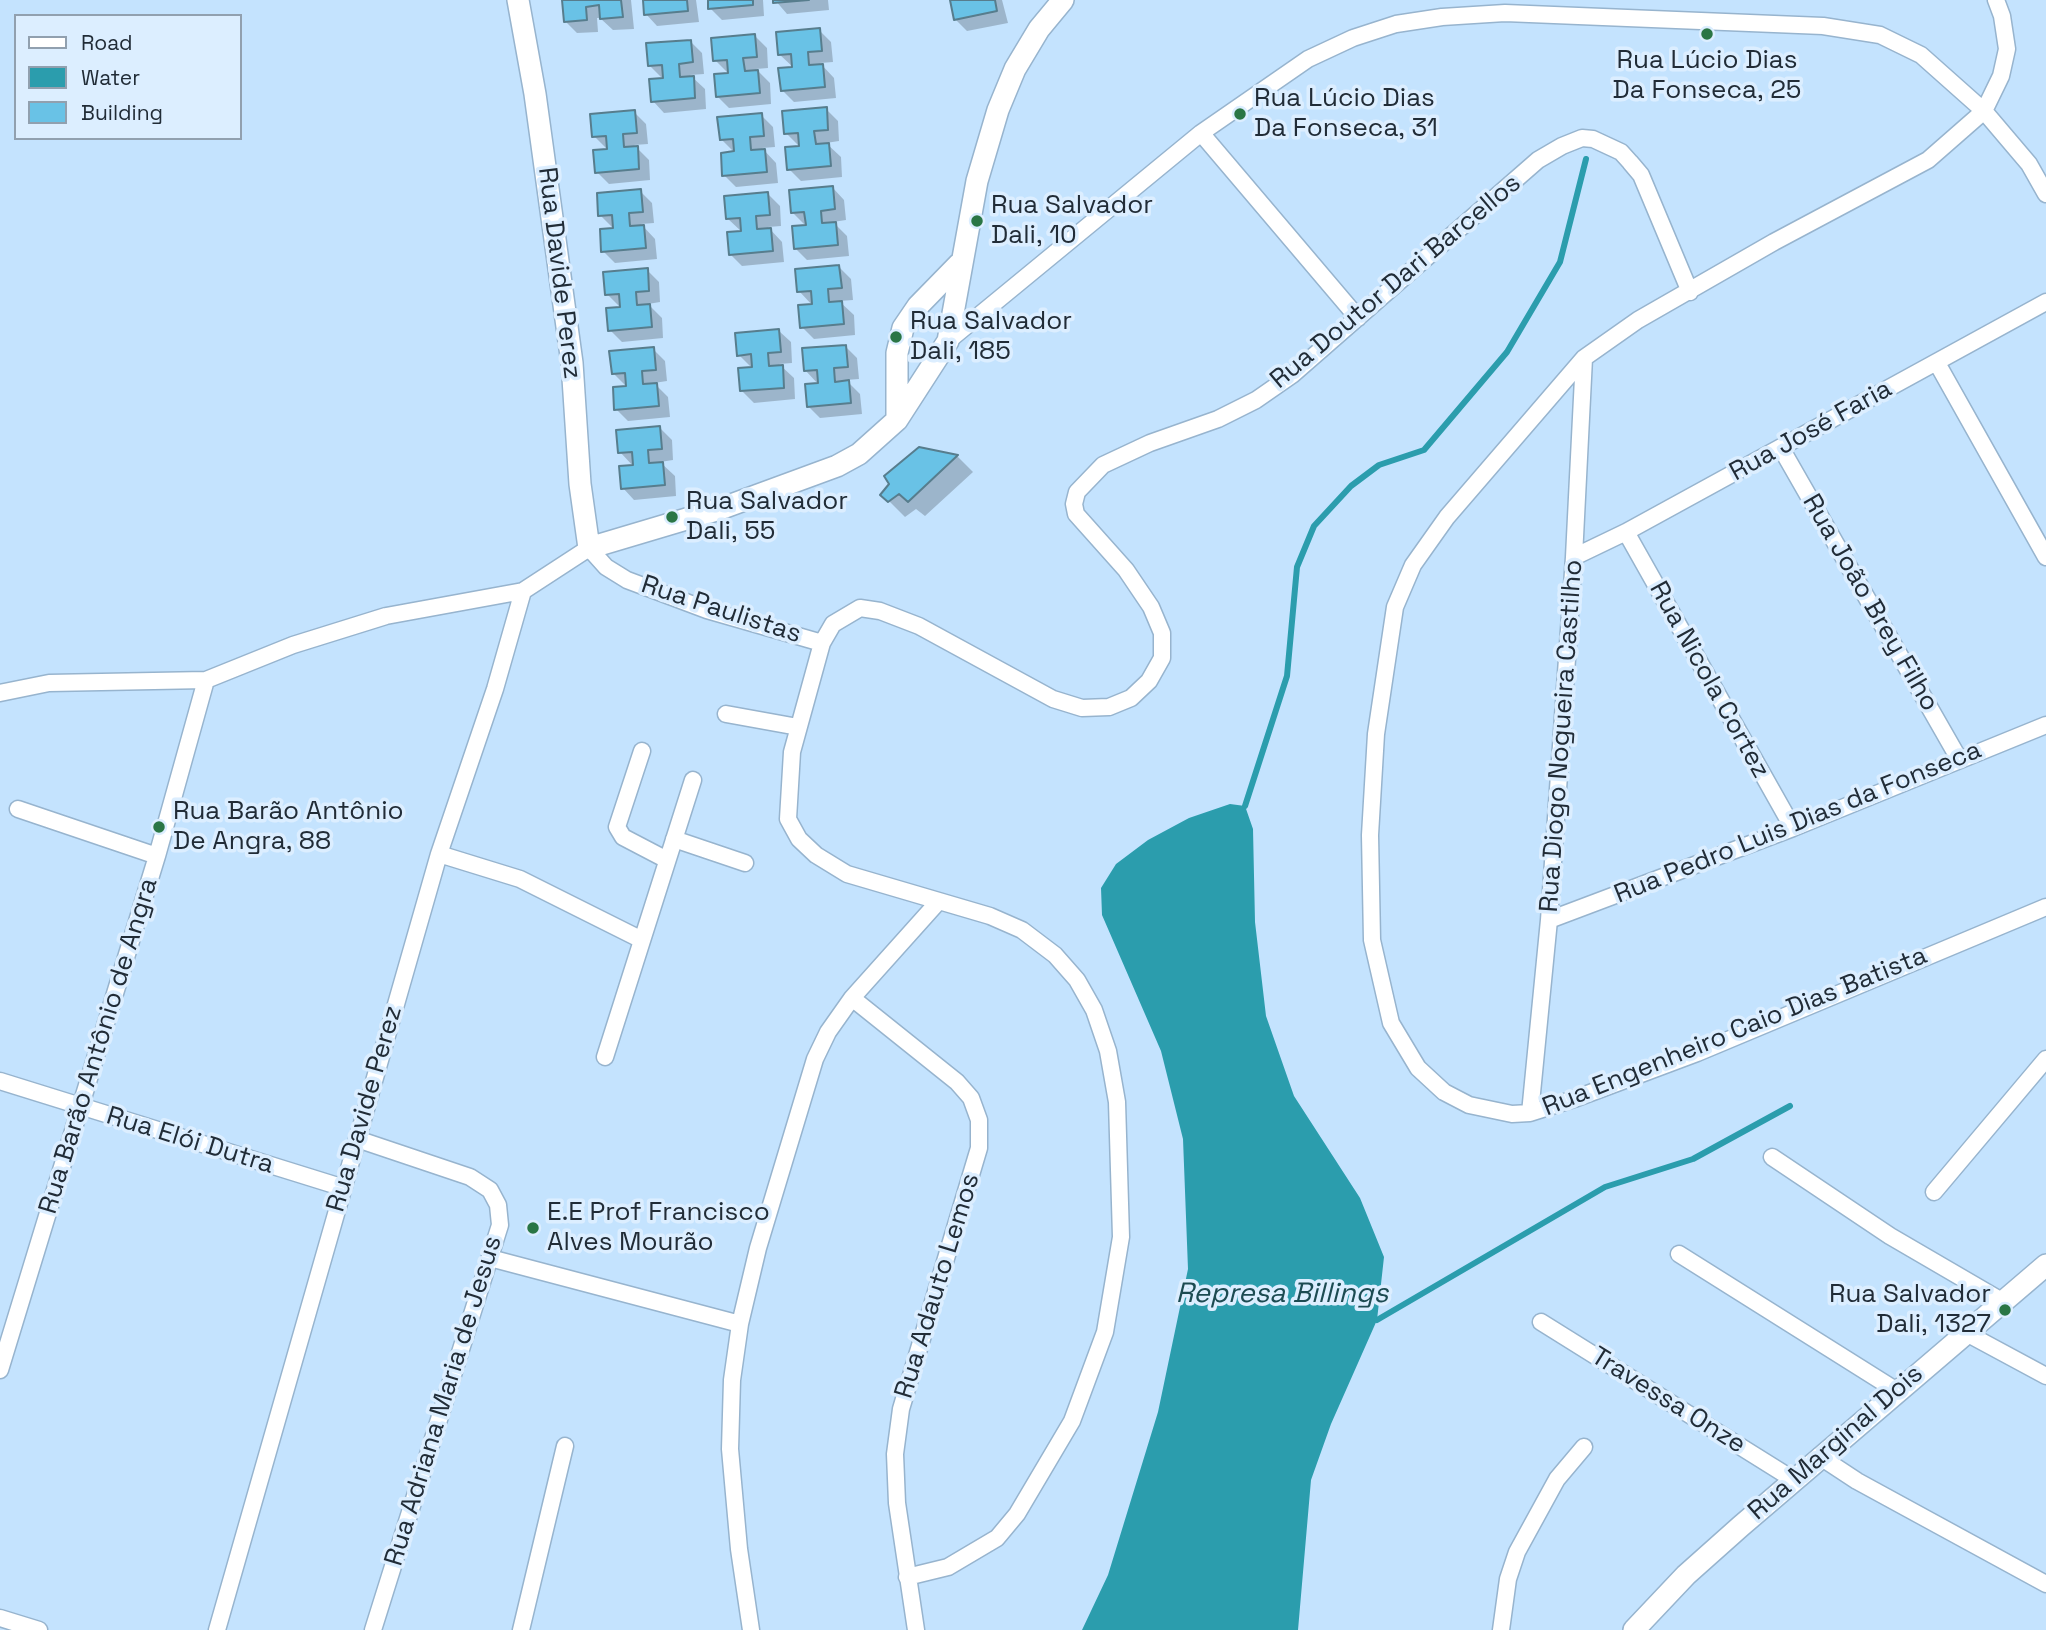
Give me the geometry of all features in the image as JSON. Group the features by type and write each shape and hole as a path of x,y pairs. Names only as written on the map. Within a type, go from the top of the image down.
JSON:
{"street":[{"name":"Rua Davide Perez","path":"518,0 535,94 572,363 580,484 589,548"},
{"path":"0,693 49,682 206,681 293,645 386,616 523,591 589,548 720,509 837,466 859,454 897,420 934,367 950,331 959,264 977,181 998,110 1016,69 1039,29 1063,0"},
{"name":"Rua Engenheiro Caio Dias Batista","path":"1996,0 2002,16 2007,49 2001,76 1984,111 1928,160 1774,242 1637,320 1584,358 1447,516 1413,565 1395,607 1376,734 1370,835 1372,940 1391,1023 1418,1068 1444,1092 1469,1105 1512,1114 1530,1112 1697,1053 2046,907"},
{"path":"950,331 1201,133 1308,59 1353,38 1407,22 1509,7 1823,26 1880,35 1921,55 1984,111 2029,164 2046,194"},
{"path":"1201,133 1358,318"},
{"name":"Rua Doutor Dari Barcellos","path":"907,1577 948,1567 997,1538 1042,1475 1072,1421 1105,1332 1121,1237 1117,1102 1108,1051 1094,1010 1077,980 1055,956 1022,930 990,916 846,874 816,855 799,839 788,819 787,798 798,727 822,643 833,624 844,615 860,608 880,611 919,626 1053,699 1082,708 1109,708 1131,698 1149,681 1162,658 1162,633 1151,607 1126,570 1076,514 1074,499 1077,492 1103,465 1150,443 1219,419 1256,400 1322,351 1538,160 1562,145 1582,138 1593,139 1620,152 1641,175 1689,292"},
{"path":"897,420 897,354 903,328 918,306 959,264"},
{"name":"Rua José Faria","path":"1574,557 1626,532 2046,302"},
{"path":"918,306 940,313 950,331"},
{"path":"897,354 906,365 915,369 934,367"},
{"name":"Rua Diogo Nogueira Castilho","path":"1530,1112 1549,920 1574,557 1584,358"},
{"path":"1937,363 2046,557"},
{"name":"Rua João Brey Filho","path":"1780,448 1959,759"},
{"name":"Rua Nicola Cortez","path":"1626,532 1793,828"},
{"name":"Rua Paulistas","path":"589,548 606,567 627,580 707,610 822,643"},
{"name":"Rua Davide Perez","path":"217,1630 341,1187 439,854 495,689 523,591"},
{"name":"Rua Barão Antônio de Angra","path":"0,1370 157,856 206,681"},
{"path":"726,714 798,727"},
{"name":"Rua Pedro Luis Dias da Fonseca","path":"1549,920 1793,828 2046,724"},
{"path":"642,751 617,827 623,837 667,860"},
{"path":"605,1057 692,780"},
{"path":"18,809 157,856"},
{"path":"674,839 746,863"},
{"path":"439,854 520,879 642,940"},
{"path":"751,1630 739,1549 730,1448 732,1380 740,1324 758,1248 814,1059 852,998 938,902"},
{"name":"Rua Adauto Lemos","path":"852,998 957,1082 971,1098 978,1120 976,1159 901,1409 896,1466 907,1577 916,1630"},
{"path":"1934,1192 2046,1059"},
{"name":"Rua Elói Dutra","path":"0,1081 341,1187"},
{"name":"Rua Adriana Maria de Jesus","path":"357,1139 470,1177 490,1190 498,1205 500,1225 373,1630"},
{"path":"1772,1157 1938,1265 2005,1303"},
{"path":"1679,1254 1897,1391"},
{"path":"490,1258 740,1324"},
{"name":"Rua Marginal Dois","path":"1634,1630 1686,1575 1819,1457 1968,1335 2046,1265"},
{"name":"Travessa Onze","path":"1541,1322 1794,1480"},
{"path":"1968,1335 2046,1376"},
{"path":"521,1630 565,1446"},
{"path":"1501,1630 1508,1579 1517,1552 1557,1479 1584,1447"},
{"path":"1819,1457 1857,1481 2046,1584"},
{"path":"0,1618 39,1630"}],"water":[{"name":"Represa Billings","path":"1230,804 1245,806 1253,829 1255,922 1266,1016 1294,1096 1360,1198 1384,1257 1377,1320 1331,1424 1311,1480 1298,1630 1082,1630 1108,1575 1158,1412 1188,1269 1183,1139 1161,1051 1102,915 1101,888 1116,864 1148,840 1189,818"}],"building":[{"path":"562,0 621,0 623,17 600,19 599,5 586,7 587,20 564,22"},
{"path":"643,0 687,0 688,11 644,15"},
{"path":"708,0 753,0 753,5 708,9"},
{"path":"773,0 809,0 773,3"},
{"path":"950,0 995,0 997,11 954,20"},
{"path":"820,28 822,51 808,52 809,65 823,64 825,87 781,91 778,68 792,67 791,54 778,55 776,32"},
{"path":"755,34 757,57 743,58 745,71 758,70 760,93 716,97 714,74 728,73 727,60 713,61 711,38"},
{"path":"691,40 693,62 679,64 680,77 694,76 695,98 651,102 649,79 663,78 662,65 648,66 646,43"},
{"path":"827,107 828,130 814,131 816,144 829,143 831,166 787,170 785,147 799,146 798,133 784,134 782,111"},
{"path":"635,110 637,133 623,134 624,147 638,146 639,169 595,173 593,150 607,149 606,136 592,137 590,114"},
{"path":"762,113 764,136 750,137 751,150 765,149 767,172 722,176 721,153 734,151 733,139 720,140 717,117"},
{"path":"833,186 835,209 821,211 822,223 836,222 838,245 794,249 792,226 806,225 804,212 791,213 789,190"},
{"path":"641,189 643,212 629,213 630,226 644,225 646,248 601,252 600,229 613,228 612,215 598,216 597,193"},
{"path":"768,192 770,215 756,216 757,229 771,228 773,251 729,255 727,232 741,231 740,218 726,219 724,196"},
{"path":"839,265 842,288 828,289 829,302 842,301 844,324 800,328 798,305 812,304 811,291 797,292 795,269"},
{"path":"648,268 649,291 636,292 637,305 650,304 652,327 608,331 606,308 620,307 619,294 605,295 603,272"},
{"path":"779,329 781,352 768,353 769,366 783,365 784,388 740,391 738,368 752,367 751,354 737,356 735,333"},
{"path":"846,345 848,367 834,368 835,382 849,380 851,403 807,407 805,384 818,383 817,370 804,371 802,348"},
{"path":"654,347 656,370 642,371 643,384 657,383 659,406 614,410 613,387 626,386 625,373 612,374 609,351"},
{"path":"660,426 662,449 648,450 649,463 663,462 665,485 621,489 619,466 633,465 632,452 618,453 616,430"},
{"path":"919,447 958,455 908,502 899,494 888,502 880,495 889,484 884,476"}],"waterway":[{"path":"1245,806 1287,676 1297,567 1314,526 1351,486 1379,465 1424,450 1507,352 1560,262 1586,159"},
{"path":"1377,1320 1605,1187 1693,1159 1790,1106"}],"place":[{"name":"Rua Lúcio Dias Da Fonseca, 25","path":"1707,34"},
{"name":"Rua Lúcio Dias Da Fonseca, 31","path":"1240,114"},
{"name":"Rua Salvador Dali, 10","path":"977,221"},
{"name":"Rua Salvador Dali, 185","path":"896,337"},
{"name":"Rua Salvador Dali, 55","path":"672,517"},
{"name":"Rua Barão Antônio De Angra, 88","path":"159,827"},
{"name":"E.E Prof Francisco Alves Mourão","path":"533,1228"},
{"name":"Rua Salvador Dali, 1327","path":"2005,1310"}]}
